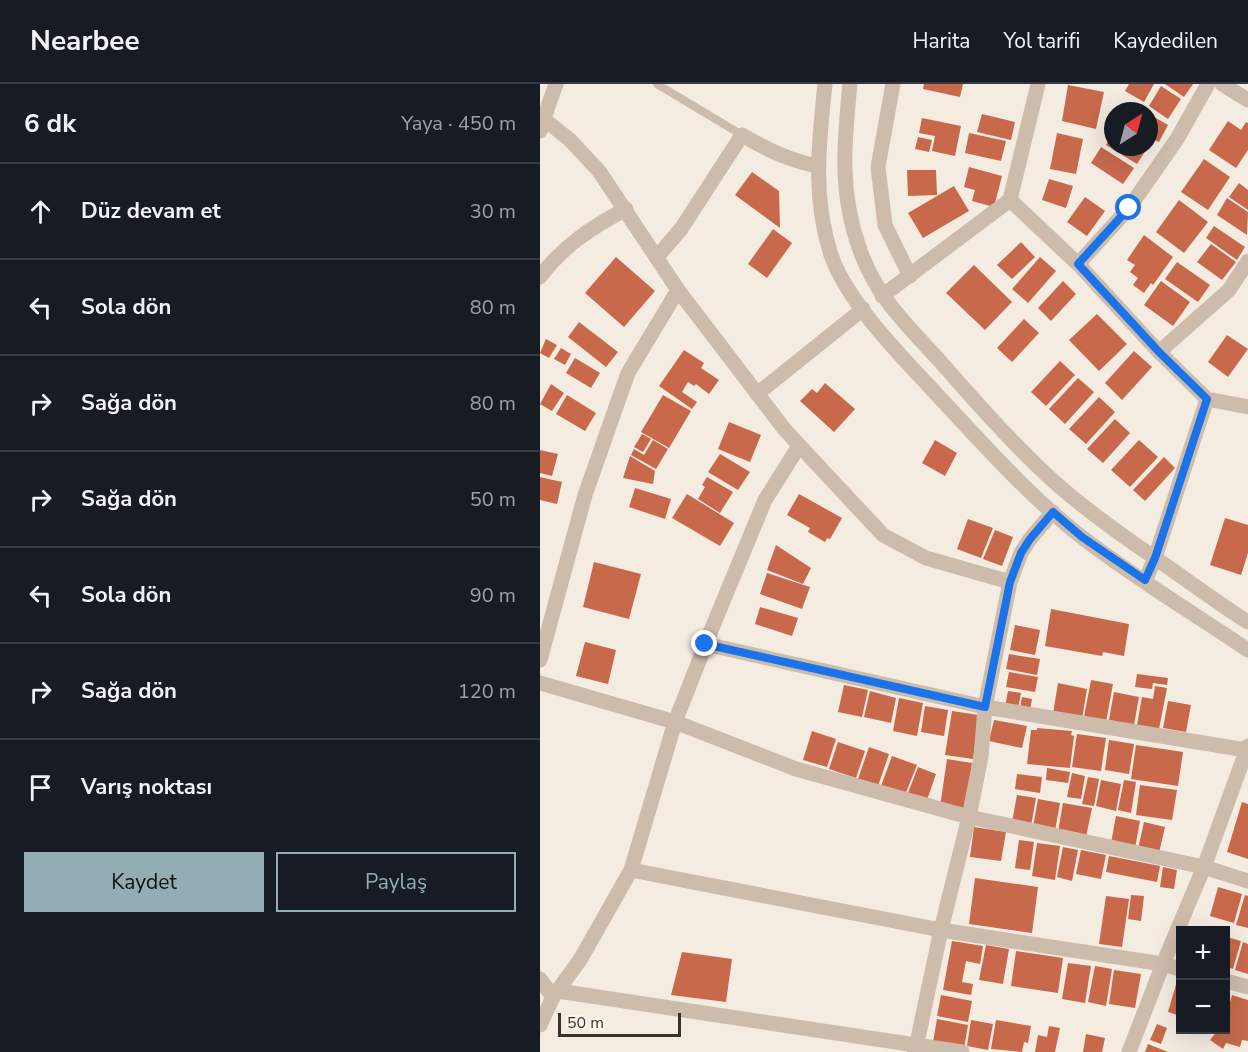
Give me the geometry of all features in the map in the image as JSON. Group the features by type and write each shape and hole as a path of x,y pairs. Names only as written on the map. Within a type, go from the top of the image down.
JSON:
{"street":[{"path":"556,84 542,122 570,140 599,171 678,290 799,446 883,535 926,558 1010,582"},
{"path":"825,84 819,132 818,166 823,227 832,257 863,309 898,354 1023,486 1082,537 1248,650"},
{"path":"850,84 844,135 843,165 846,195 860,251 882,296 987,415 1027,456 1082,505 1117,533 1248,622"},
{"path":"893,84 878,167 885,225 910,276"},
{"path":"882,296 1010,200 1038,84"},
{"path":"1078,264 1129,208 1177,139 1208,84"},
{"path":"1222,84 1248,100"},
{"path":"657,257 681,229 742,135 776,154 818,166"},
{"path":"1010,200 1078,264 1159,352 1207,399 1248,407"},
{"path":"540,277 569,245 585,232 626,209"},
{"path":"1159,352 1229,290 1248,261"},
{"path":"540,660 585,495 627,373 678,290"},
{"path":"758,394 863,309"},
{"path":"1145,580 1155,558 1207,399"},
{"path":"540,1025 556,994 580,960 631,870 675,722 705,644 765,500 799,446"},
{"path":"915,1049 969,817 981,757 985,707 1010,582 1021,553 1053,512"},
{"path":"705,644 985,707 1247,748 1204,867 1129,1052"},
{"path":"540,683 675,722 796,769 969,817 1204,867 1248,881"},
{"path":"631,870 941,930 1176,968"},
{"path":"540,979 556,994 915,1049 962,1052"},
{"path":"1230,982 1248,987"}],"lane":[{"path":"657,84 742,135"}],"building":[{"path":"924,84 963,84 960,97 923,89"},
{"path":"1129,84 1154,84 1144,102 1125,91"},
{"path":"1165,84 1193,84 1184,97"},
{"path":"1068,85 1104,92 1096,129 1062,121"},
{"path":"1161,86 1181,99 1168,119 1158,112 1158,102 1151,102"},
{"path":"982,114 1015,122 1011,140 977,132"},
{"path":"922,118 961,126 955,156 932,151 935,136 919,133"},
{"path":"1158,119 1168,125 1158,142"},
{"path":"1228,121 1241,130 1246,122 1248,123 1248,150 1236,168 1209,150"},
{"path":"969,133 1006,141 1001,161 965,153"},
{"path":"1057,133 1083,139 1076,174 1050,169"},
{"path":"918,137 932,140 929,152 915,149"},
{"path":"1101,147 1104,149 1104,156 1115,156 1134,168 1123,184 1091,163"},
{"path":"1124,156 1142,156 1137,164"},
{"path":"1204,159 1230,177 1208,210 1181,192"},
{"path":"969,167 1002,176 994,207 972,201 975,190 964,187"},
{"path":"907,170 936,170 937,195 908,196"},
{"path":"752,172 779,191 780,228 735,195"},
{"path":"1049,179 1073,186 1066,208 1042,200"},
{"path":"1239,183 1248,190 1248,210 1229,197"},
{"path":"954,186 969,211 923,238 908,213"},
{"path":"1085,197 1105,211 1087,236 1067,222"},
{"path":"1227,198 1248,212 1247,235 1217,215"},
{"path":"1179,200 1208,222 1184,253 1156,232"},
{"path":"1214,226 1245,247 1237,260 1206,238"},
{"path":"773,229 792,243 767,278 748,264"},
{"path":"1144,235 1173,257 1153,285 1151,283 1144,293 1133,285 1138,278 1130,272 1135,265 1127,260"},
{"path":"1021,242 1035,257 1012,279 997,265"},
{"path":"1211,244 1236,262 1222,280 1197,262"},
{"path":"616,257 655,291 624,327 585,293"},
{"path":"1040,257 1056,271 1028,303 1012,289"},
{"path":"1177,262 1210,285 1198,302 1165,279"},
{"path":"974,265 1012,302 985,330 946,293"},
{"path":"1063,281 1076,294 1051,321 1038,308"},
{"path":"1161,281 1190,302 1173,326 1144,305"},
{"path":"1097,314 1127,344 1099,371 1069,340"},
{"path":"1024,319 1039,333 1012,362 997,348"},
{"path":"579,322 618,352 606,367 568,337"},
{"path":"1227,335 1248,349 1228,377 1208,362"},
{"path":"546,339 557,345 549,358 540,353"},
{"path":"561,348 571,354 565,365 554,359"},
{"path":"684,350 704,363 701,368 719,380 709,394 696,384 694,386 688,382 682,392 697,402 692,409 659,386"},
{"path":"1134,351 1152,367 1122,400 1105,383"},
{"path":"575,358 600,373 591,388 566,373"},
{"path":"1060,361 1075,375 1046,406 1031,392"},
{"path":"1078,378 1094,392 1065,424 1049,409"},
{"path":"825,383 855,409 834,432 800,401 812,389 817,393"},
{"path":"551,384 564,393 552,411 540,404"},
{"path":"567,395 596,413 585,431 556,414"},
{"path":"663,395 691,411 669,448 641,432"},
{"path":"1099,397 1115,412 1086,444 1069,429"},
{"path":"1115,419 1130,433 1103,463 1087,449"},
{"path":"729,422 761,435 750,462 718,449"},
{"path":"642,434 651,439 643,452 634,447"},
{"path":"653,440 668,449 656,469 631,455 634,449 644,455"},
{"path":"935,440 957,453 945,476 922,463"},
{"path":"1139,440 1158,457 1130,487 1111,470"},
{"path":"540,450 558,454 552,476 540,473"},
{"path":"720,454 750,472 738,490 708,472"},
{"path":"630,456 655,471 653,484 623,478"},
{"path":"1164,457 1175,468 1145,501 1133,490"},
{"path":"540,477 562,482 557,504 540,500"},
{"path":"707,477 733,492 720,513 698,499 705,487 702,485"},
{"path":"635,488 671,499 665,519 629,507"},
{"path":"687,494 734,523 720,546 672,518"},
{"path":"799,494 842,518 830,539 827,538 825,542 808,532 810,528 787,515"},
{"path":"1225,518 1248,525 1248,553 1241,575 1210,565"},
{"path":"968,519 993,528 981,558 957,549"},
{"path":"995,530 1013,537 1002,566 983,559"},
{"path":"776,545 811,568 803,584 767,570"},
{"path":"594,562 641,574 629,619 583,607"},
{"path":"767,573 810,587 802,609 760,594"},
{"path":"760,607 798,618 792,636 755,624"},
{"path":"1051,609 1129,624 1124,656 1103,652 1102,656 1045,646"},
{"path":"1015,625 1040,630 1035,655 1010,650"},
{"path":"585,642 616,650 608,684 576,676"},
{"path":"1009,654 1040,659 1037,675 1006,669"},
{"path":"1009,672 1038,677 1035,692 1006,687"},
{"path":"1137,674 1168,678 1167,685 1153,683 1152,689 1135,687"},
{"path":"1091,680 1113,684 1106,722 1084,717"},
{"path":"1058,683 1087,689 1082,719 1053,714"},
{"path":"844,685 868,690 862,717 838,712"},
{"path":"1155,686 1167,688 1159,729 1137,725 1142,697 1153,699"},
{"path":"870,691 896,698 891,723 864,717"},
{"path":"1008,691 1021,693 1018,709 1005,707"},
{"path":"1114,692 1139,697 1134,725 1109,720"},
{"path":"1022,697 1032,699 1030,710 1020,708"},
{"path":"899,698 923,703 917,736 893,731"},
{"path":"1168,701 1191,705 1186,732 1163,728"},
{"path":"925,706 948,710 944,736 921,732"},
{"path":"952,711 979,715 973,759 945,755"},
{"path":"994,720 1027,726 1022,748 989,741"},
{"path":"1037,728 1072,731 1071,735 1074,736 1070,768 1027,764 1031,730 1037,730"},
{"path":"812,731 836,739 827,767 803,760"},
{"path":"1077,734 1106,738 1101,771 1072,767"},
{"path":"1109,740 1134,744 1129,774 1105,770"},
{"path":"838,742 865,751 856,778 829,769"},
{"path":"1136,745 1183,752 1178,786 1131,779"},
{"path":"869,747 889,754 878,786 858,779"},
{"path":"892,756 917,765 905,795 881,786"},
{"path":"947,759 972,763 965,810 940,807"},
{"path":"918,767 936,774 927,800 908,793"},
{"path":"1047,768 1070,772 1068,783 1046,780"},
{"path":"1072,773 1085,776 1081,799 1067,797"},
{"path":"1017,774 1042,777 1040,793 1015,789"},
{"path":"1088,777 1099,779 1094,806 1082,804"},
{"path":"1101,780 1121,784 1116,811 1096,806"},
{"path":"1124,780 1136,782 1131,813 1118,810"},
{"path":"1140,785 1177,790 1172,820 1136,815"},
{"path":"1017,795 1036,798 1031,826 1012,822"},
{"path":"1038,799 1060,803 1055,831 1033,827"},
{"path":"1242,802 1248,804 1248,859 1227,852"},
{"path":"1063,803 1092,808 1086,837 1058,832"},
{"path":"1116,816 1140,821 1135,848 1111,843"},
{"path":"1144,822 1165,827 1159,853 1138,849"},
{"path":"974,827 1006,832 1001,861 970,857"},
{"path":"1019,840 1034,842 1030,870 1015,868"},
{"path":"1037,843 1060,846 1055,880 1032,876"},
{"path":"1063,847 1078,850 1072,881 1057,877"},
{"path":"1081,850 1106,855 1101,879 1076,874"},
{"path":"1109,856 1160,866 1157,882 1106,872"},
{"path":"1163,867 1177,870 1174,889 1160,887"},
{"path":"975,878 1038,887 1032,933 969,924"},
{"path":"1218,887 1242,894 1234,923 1210,916"},
{"path":"1131,895 1144,896 1141,921 1128,919"},
{"path":"1245,895 1248,896 1248,928 1236,925"},
{"path":"1106,896 1129,899 1122,947 1099,944"},
{"path":"1230,938 1241,941 1233,969 1230,968"},
{"path":"952,941 983,946 980,964 966,961 962,982 973,984 971,995 943,990"},
{"path":"1243,942 1248,944 1248,974 1235,970"},
{"path":"986,945 1009,949 1003,984 979,980"},
{"path":"1016,951 1063,958 1058,993 1011,986"},
{"path":"682,952 732,959 726,1002 671,995"},
{"path":"1068,963 1091,966 1085,1003 1062,999"},
{"path":"1095,966 1112,969 1106,1006 1088,1002"},
{"path":"1114,970 1141,974 1135,1008 1109,1004"},
{"path":"1176,984 1176,1015 1168,1012"},
{"path":"941,995 972,1001 968,1022 937,1016"},
{"path":"1232,995 1248,1000 1248,1041 1242,1040 1240,1047 1226,1043 1223,1049 1210,1040 1215,1034 1230,1034"},
{"path":"937,1019 968,1025 964,1048 933,1042"},
{"path":"971,1020 993,1024 988,1050 967,1046"},
{"path":"996,1020 1031,1026 1028,1043 1024,1042 1022,1052 991,1049"},
{"path":"1157,1024 1167,1028 1161,1044 1150,1040"},
{"path":"1049,1026 1060,1028 1055,1052 1035,1052 1038,1035 1047,1037"},
{"path":"1086,1034 1105,1038 1102,1052 1083,1052"},
{"path":"1148,1044 1168,1052 1145,1052"}],"route":[{"path":"705,644 985,707 1010,582 1021,553 1039,526 1053,512 1082,537 1145,580 1155,558 1207,399 1159,352 1078,264 1129,208"}]}
